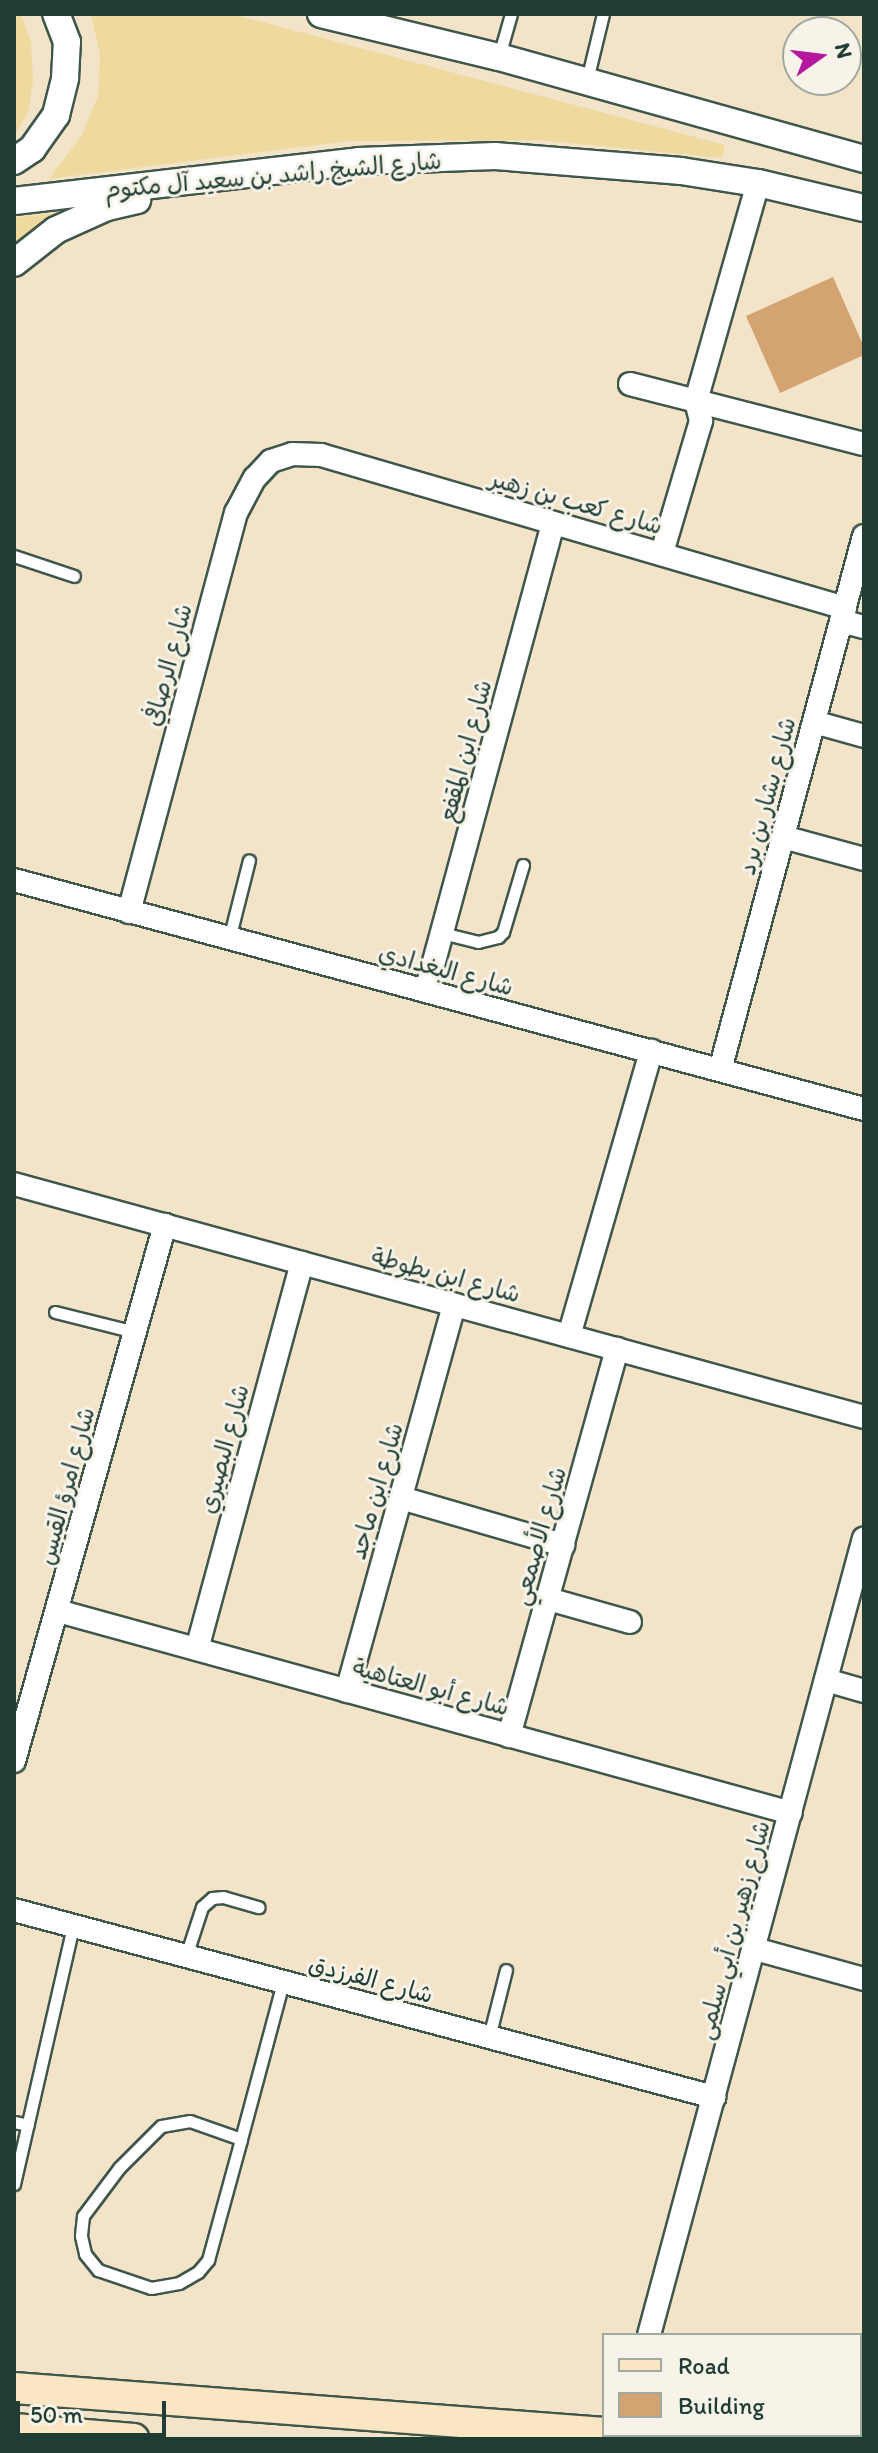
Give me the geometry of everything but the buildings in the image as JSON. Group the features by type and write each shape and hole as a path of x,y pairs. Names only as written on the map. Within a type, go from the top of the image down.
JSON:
{"main road":[{"path":"14,2388 602,2433"},
{"path":"14,2431 134,2439"}],"street":[{"path":"14,161 32,149 56,115 65,78 67,42 56,14"},
{"path":"321,14 499,57 864,159"},
{"name":"شارع الشيخ راشد بن سعيد آل مكتوم","path":"14,201 359,161 495,156 681,171 758,183 864,208"},
{"path":"14,263 56,230 107,207 229,175"},
{"path":"662,553 701,421 696,401 758,183"},
{"path":"630,384 864,444"},
{"name":"شارع كعب بن زهير","path":"292,454 321,455 662,553 843,615 864,627"},
{"name":"شارع الرصافي","path":"129,912 236,513 255,478 271,461 292,454"},
{"name":"شارع ابن المقفع","path":"426,991 553,523"},
{"name":"شارع بشار بن برد","path":"720,1070 864,536"},
{"path":"814,722 864,736"},
{"path":"783,837 864,859"},
{"name":"شارع البغدادي","path":"14,880 864,1109"},
{"path":"569,1336 651,1051"},
{"name":"شارع ابن بطوطة","path":"14,1184 864,1417"},
{"name":"شارع امرؤ القيس","path":"14,1761 165,1225"},
{"name":"شارع البصيري","path":"197,1649 302,1263"},
{"name":"شارع ابن ماجد","path":"347,1691 454,1305"},
{"name":"شارع الأصمعي","path":"509,1736 617,1349"},
{"path":"401,1498 563,1545"},
{"name":"شارع زهير بن أبي سلمى","path":"650,2333 864,1538"},
{"path":"548,1599 630,1622"},
{"name":"شارع أبو العتاهية","path":"58,1611 791,1813"},
{"path":"826,1680 864,1691"},
{"name":"شارع الفرزدق","path":"14,1910 714,2097"},
{"path":"755,1949 864,1979"},
{"path":"572,2430 602,2416"},
{"path":"14,2431 18,2439"}],"lane":[{"path":"499,57 511,14"},
{"path":"587,81 603,14"},
{"path":"14,556 74,576"},
{"path":"229,939 249,860"},
{"path":"442,933 478,942 498,937 503,932 523,865"},
{"path":"55,1312 135,1332"},
{"path":"186,1956 202,1907 212,1898 223,1897 259,1907"},
{"path":"14,2184 73,1926"},
{"path":"489,2037 506,1970"},
{"path":"241,2139 190,2121 161,2126 119,2168 83,2216 81,2236 85,2254 98,2270 151,2288 179,2283 198,2272 208,2260 241,2139 283,1982"},
{"path":"14,2122 28,2125"}],"sand":[{"path":"14,14 21,14 31,42 33,81 28,113 14,136"},
{"path":"91,14 232,14 725,145 722,158 537,140 349,141 49,179 81,137 98,96 100,54"},
{"path":"67,211 14,255 14,218"}]}
